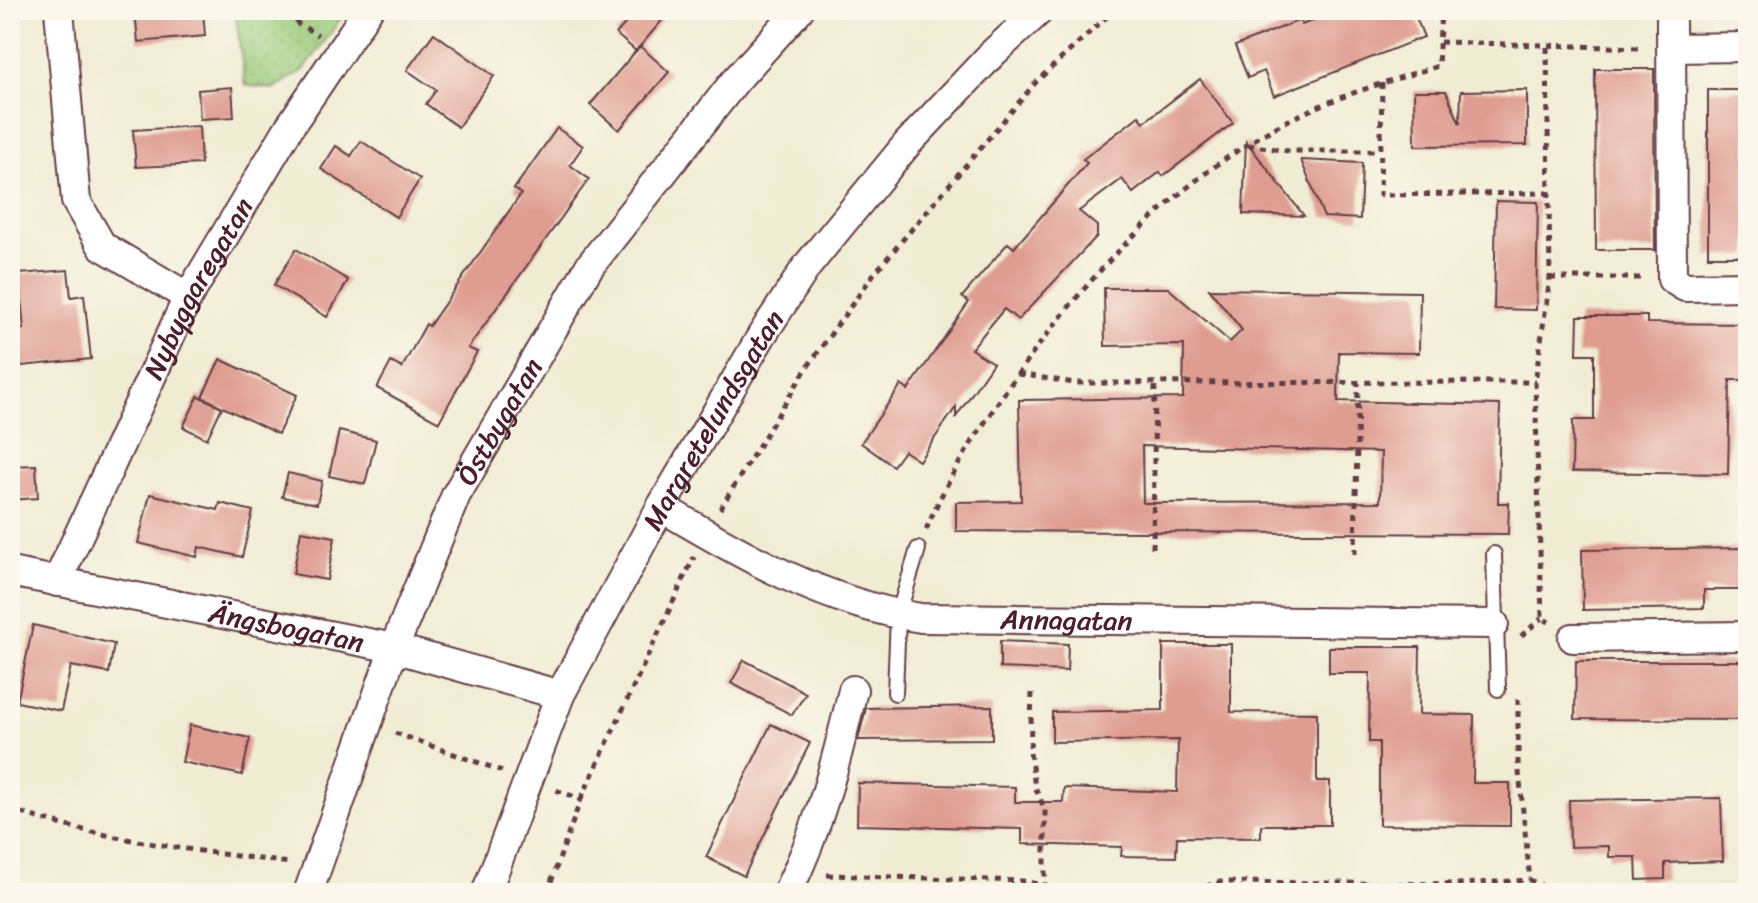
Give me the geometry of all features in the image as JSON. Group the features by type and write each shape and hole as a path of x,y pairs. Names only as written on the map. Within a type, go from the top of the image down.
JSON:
{"street":[{"path":"59,10 76,201 102,246 188,297"},
{"name":"Nybyggaregatan","path":"57,582 188,297 339,48 368,10"},
{"name":"Östbygatan","path":"313,880 394,648 456,495 589,267 735,81 799,10"},
{"name":"Margretelundsgatan","path":"486,893 560,695 661,507 762,335 807,266 908,143 994,52 1040,10"},
{"path":"1671,10 1672,279 1685,287 1748,286"},
{"path":"1671,48 1748,47"},
{"name":"Annagatan","path":"661,507 801,582 898,615 921,618 1494,624"},
{"name":"Ängsbogatan","path":"10,572 394,648 560,695"},
{"path":"1573,638 1748,636"},
{"path":"792,883 838,754 853,690"}],"lane":[{"path":"895,693 898,615 918,549"},
{"path":"1494,554 1498,689"}],"path":[{"path":"291,10 298,24 339,48"},
{"path":"581,799 705,533 806,369 873,275 1037,81 1114,10"},
{"path":"918,549 941,492 1018,374 1064,311 1123,243 1166,205 1247,145 1294,119 1382,83 1438,66 1441,10"},
{"path":"1440,42 1671,48"},
{"path":"1547,47 1550,278 1535,382 1542,618 1573,638"},
{"path":"1382,83 1380,195 1548,193"},
{"path":"1247,145 1288,151 1379,151"},
{"path":"1550,278 1672,279"},
{"path":"1018,374 1075,383 1535,382"},
{"path":"1153,548 1155,382"},
{"path":"1355,554 1358,383"},
{"path":"1498,689 1518,690 1518,762 1530,880"},
{"path":"1032,693 1030,753 1035,787 1045,810 1045,886"},
{"path":"10,809 52,824 313,880"},
{"path":"792,883 1023,881 1121,893 1195,892 1216,882 1460,884 1530,880 1558,893"}],"green space":[{"path":"235,10 347,10 304,70 273,89 245,85"}],"building":[{"path":"135,10 203,10 205,36 138,42"},
{"path":"637,10 671,10 636,51 616,34"},
{"path":"1339,10 1413,10 1424,37 1274,96 1264,71 1248,78 1235,46 1300,20 1302,25"},
{"path":"434,33 494,76 458,127 426,104 436,90 407,70"},
{"path":"640,46 669,72 619,130 590,105"},
{"path":"1595,69 1654,69 1655,250 1596,250"},
{"path":"1200,79 1233,123 1163,176 1160,172 1133,193 1122,179 1079,211 1097,226 1097,236 1018,320 1004,309 971,349 993,363 956,417 956,407 919,461 904,451 893,466 861,443 901,385 908,390 969,302 962,297 1008,243 1014,248 1087,163 1083,159 1139,116 1144,122"},
{"path":"232,87 234,117 200,119 198,90"},
{"path":"1527,90 1527,145 1415,146 1414,91 1446,91 1460,124 1461,91"},
{"path":"1708,90 1748,90 1748,256 1708,256"},
{"path":"199,126 201,164 136,167 133,130"},
{"path":"557,128 583,146 570,165 589,179 468,348 477,352 439,422 377,388 391,362 402,368 426,324 429,326 521,194 514,189"},
{"path":"361,141 420,179 396,217 321,169 336,146 351,156"},
{"path":"1246,141 1304,216 1243,214"},
{"path":"1301,160 1362,163 1360,219 1324,217"},
{"path":"1496,201 1538,202 1536,310 1494,309"},
{"path":"296,249 348,280 327,317 274,285"},
{"path":"68,270 71,297 84,295 91,359 12,367 10,330 24,329 19,274"},
{"path":"1104,288 1168,288 1230,342 1242,330 1209,289 1420,292 1419,353 1339,352 1338,401 1500,405 1498,503 1509,503 1508,534 956,531 956,502 1021,501 1019,400 1183,398 1184,345 1105,346","holes":["1142,446 1381,452 1380,502 1143,503"]},
{"path":"1578,316 1647,316 1647,323 1748,324 1748,380 1730,380 1728,474 1572,472 1573,420 1594,420 1594,354 1577,354"},
{"path":"220,359 297,395 278,434 202,397"},
{"path":"198,396 222,407 207,439 183,427"},
{"path":"339,431 376,440 365,484 329,476"},
{"path":"36,465 38,498 10,500 10,466"},
{"path":"288,473 322,481 317,504 282,497"},
{"path":"150,494 218,510 220,503 253,511 242,557 199,547 197,557 138,543"},
{"path":"301,531 335,537 327,580 293,574"},
{"path":"1748,548 1748,590 1704,590 1704,608 1583,610 1582,550"},
{"path":"33,625 114,644 109,673 71,666 61,711 17,702"},
{"path":"1000,641 1068,644 1067,671 1000,668"},
{"path":"1163,644 1231,644 1231,712 1317,713 1317,781 1330,781 1330,825 1261,825 1261,838 1177,837 1176,857 1121,856 1122,847 1022,844 1022,829 857,825 858,783 1015,787 1015,802 1063,802 1064,788 1177,792 1178,740 1052,742 1052,712 1163,710"},
{"path":"1329,647 1420,647 1419,714 1474,715 1473,783 1510,783 1510,826 1379,825 1379,742 1369,742 1370,673 1329,673"},
{"path":"744,660 806,693 792,715 731,683"},
{"path":"1576,661 1748,661 1748,720 1575,719"},
{"path":"992,706 992,739 858,740 866,708"},
{"path":"771,724 810,743 744,876 706,857"},
{"path":"190,725 250,738 242,775 182,762"},
{"path":"1721,798 1723,861 1665,863 1665,879 1637,880 1636,857 1609,857 1609,846 1570,847 1569,800"}]}
